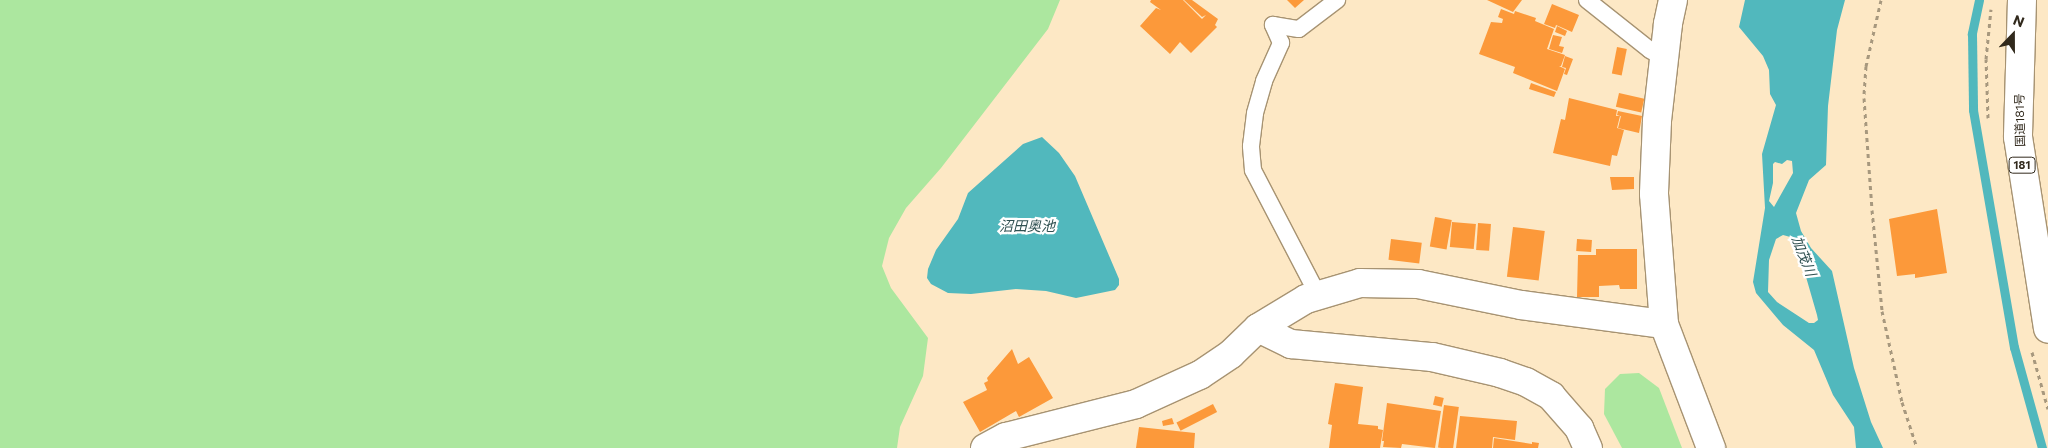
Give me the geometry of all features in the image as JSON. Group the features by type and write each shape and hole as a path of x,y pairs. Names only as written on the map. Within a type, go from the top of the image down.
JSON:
{"main road":[{"path":"1673,0 1657,121 1654,194 1664,324 1711,448"},
{"name":"国道181号","path":"2022,0 2018,137 2048,328"},
{"path":"1003,444 1136,404 1200,375 1232,354 1258,328 1306,299 1360,283 1418,284 1521,305 1664,324"},
{"path":"1258,328 1291,344 1432,357 1500,373 1526,382 1551,396 1579,428 1588,448"}],"lane":[{"path":"1318,295 1253,170 1251,146 1255,113 1264,80 1281,43 1273,25 1299,29 1337,0"},
{"path":"1587,0 1650,50 1664,58"}],"path":[{"path":"1881,0 1866,66 1864,98 1871,201 1882,311 1902,402 1917,448"}],"green space":[{"path":"0,0 1060,0 1048,29 941,168 906,208 889,238 882,266 891,288 928,338 923,376 900,427 897,448 0,448"},
{"path":"1639,373 1659,388 1682,448 1622,448 1604,414 1605,389 1620,374"}],"water":[{"name":"加茂川","path":"1745,0 1845,0 1837,30 1828,106 1826,165 1809,180 1796,213 1801,231 1811,248 1832,271 1854,368 1871,422 1883,448 1856,448 1854,427 1833,395 1814,350 1783,325 1756,293 1753,282 1765,208 1762,154 1776,105 1770,94 1769,70 1763,56 1739,27","holes":["1787,160 1792,161 1793,173 1774,207 1769,201 1773,183 1773,164 1775,162 1782,164","1783,235 1794,238 1801,251 1804,270 1818,320 1814,323 1809,323 1777,302 1768,292 1769,260 1776,239"]},
{"name":"沼田奥池","path":"1042,137 1059,153 1075,176 1119,279 1119,285 1115,290 1076,298 1046,291 1016,289 971,294 948,293 931,284 927,278 928,269 936,250 958,219 968,193 1023,144"}],"building":[{"path":"1151,0 1183,0 1202,19 1206,15 1202,17 1184,0 1192,0 1218,19 1215,25 1217,27 1191,53 1180,42 1170,54 1140,26 1156,8 1161,10 1150,2"},
{"path":"1287,0 1304,0 1295,8"},
{"path":"1487,0 1522,0 1513,12"},
{"path":"1552,4 1579,15 1572,32 1556,25 1555,28 1544,24"},
{"path":"1501,9 1514,14 1515,11 1536,18 1535,21 1554,29 1547,49 1565,55 1561,66 1559,66 1565,69 1557,91 1513,73 1515,67 1479,54 1491,22 1502,23 1503,19 1498,17"},
{"path":"1557,26 1567,31 1565,36 1555,32"},
{"path":"1553,35 1562,37 1559,46 1564,47 1562,53 1549,49"},
{"path":"1617,47 1627,49 1622,75 1612,74"},
{"path":"1565,56 1573,59 1567,75 1564,74 1566,68 1562,67"},
{"path":"1531,83 1556,92 1554,97 1529,89"},
{"path":"1619,93 1644,99 1641,112 1616,107"},
{"path":"1569,98 1617,110 1616,116 1620,116 1617,128 1624,130 1617,156 1612,155 1610,166 1553,153 1561,119 1565,120"},
{"path":"1618,111 1642,116 1639,133 1618,128 1621,116 1617,115"},
{"path":"1610,177 1634,177 1634,189 1612,190"},
{"path":"1937,209 1947,273 1915,278 1915,274 1897,276 1889,219"},
{"path":"1435,217 1452,220 1447,249 1430,247"},
{"path":"1452,222 1476,224 1474,249 1450,247"},
{"path":"1478,223 1491,224 1489,251 1476,250"},
{"path":"1513,227 1545,231 1539,281 1507,277"},
{"path":"1391,239 1422,243 1419,264 1388,260"},
{"path":"1577,239 1592,240 1591,252 1576,251"},
{"path":"1596,249 1637,249 1637,289 1620,289 1619,285 1599,286 1599,297 1577,297 1578,255 1596,255"},
{"path":"1012,349 1018,364 1029,357 1053,398 1019,417 1016,411 980,432 963,402 987,390 984,383 988,381 987,378"},
{"path":"1335,383 1363,387 1358,424 1378,426 1378,429 1383,430 1380,448 1329,448 1332,425 1328,424"},
{"path":"1435,396 1444,398 1442,407 1433,405"},
{"path":"1387,403 1441,411 1435,448 1402,444 1401,448 1383,447 1384,441 1382,441"},
{"path":"1213,404 1217,412 1181,431 1176,423"},
{"path":"1444,405 1459,407 1453,448 1438,448"},
{"path":"1460,416 1517,421 1515,440 1493,437 1492,448 1456,448"},
{"path":"1172,418 1174,424 1163,426 1162,421"},
{"path":"1139,427 1195,433 1194,448 1136,448"},
{"path":"1494,438 1532,444 1532,442 1539,443 1538,448 1493,448"}],"waterway":[{"path":"1979,0 1972,34 1973,110 2014,347 2042,448"}]}
